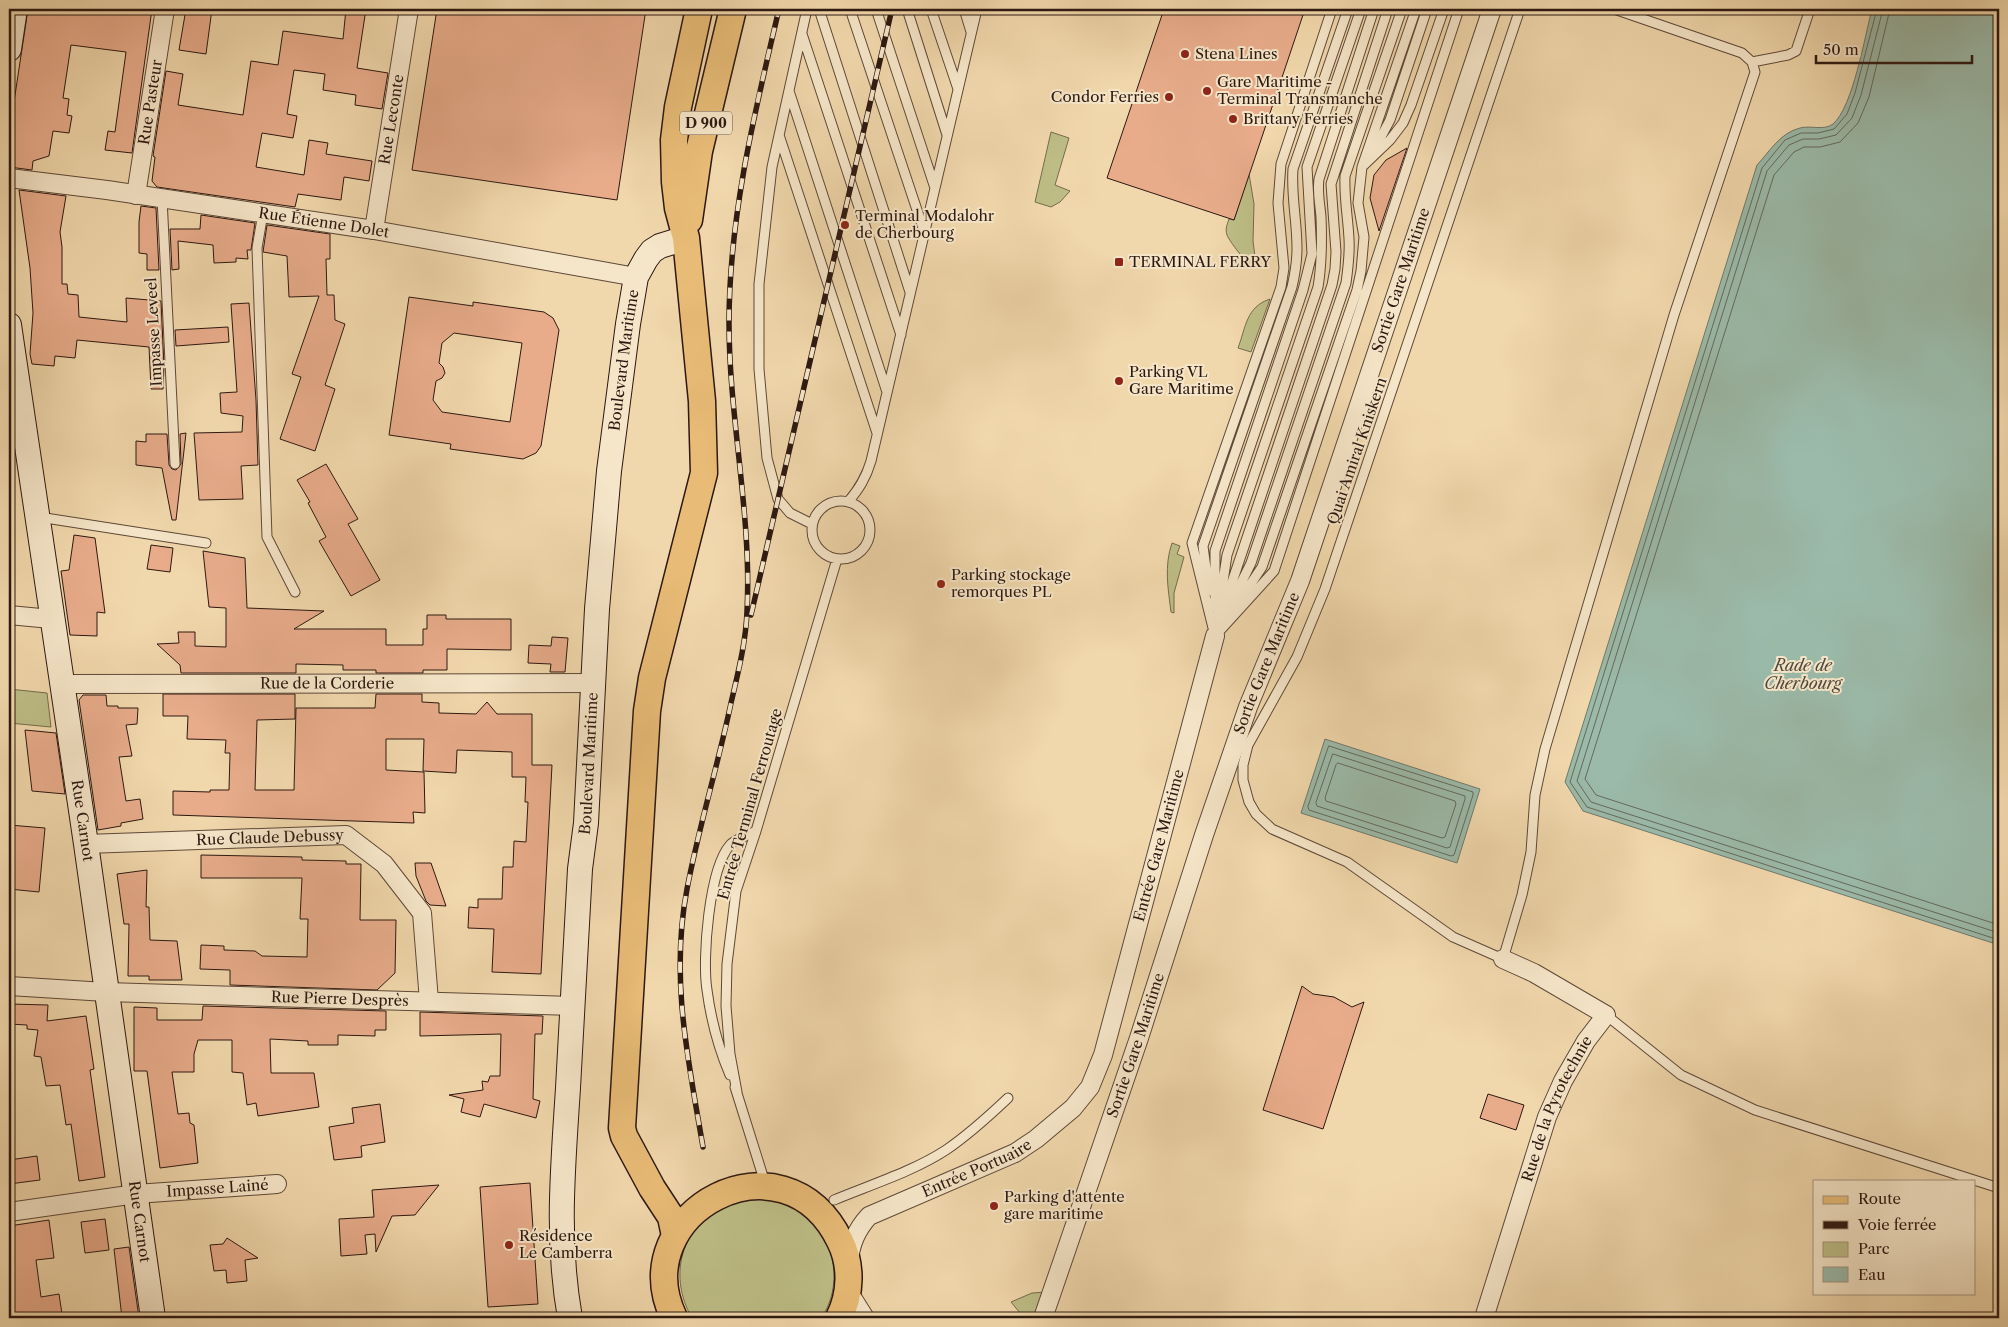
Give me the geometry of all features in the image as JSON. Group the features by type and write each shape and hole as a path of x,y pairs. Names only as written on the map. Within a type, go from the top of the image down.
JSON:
{"main road":[{"name":"D 900","path":"686,238 678,208 674,140 678,107 699,9"},
{"name":"D 900","path":"686,238 699,151 733,9"},
{"path":"676,1236 671,1217 663,1202 652,1188 624,1136 622,1128 647,711 652,678 701,488 704,465 702,401 686,238"},
{"path":"635,1155 655,1179 663,1185 683,1195 708,1201"},
{"path":"674,1318 669,1308 665,1286 666,1264 672,1243 683,1223 698,1207 719,1194 742,1187 766,1186 793,1192 821,1211 833,1225 843,1247 848,1280 840,1318"}],"street":[{"path":"9,49 15,9"},
{"name":"Rue Pasteur","path":"136,195 164,9"},
{"name":"Rue Leconte","path":"374,230 409,9"},
{"name":"Sortie Gare Maritime","path":"1043,1318 1138,1038 1212,810 1248,707 1300,580 1492,9"},
{"name":"Rue Étienne Dolet","path":"9,178 162,198 374,230 636,277"},
{"name":"Boulevard Maritime","path":"570,1318 563,1275 561,1213 580,869 586,823 592,683 609,471 636,277 652,251 660,246 686,238"},
{"name":"Rue Carnot","path":"9,325 51,619 86,844 153,1318"},
{"path":"9,616 51,619"},
{"name":"Entrée Gare Maritime","path":"1103,1055 1215,636"},
{"name":"Rue de la Corderie","path":"61,684 592,683"},
{"name":"Rue Claude Debussy","path":"86,844 346,835 384,864 422,913 429,1001"},
{"path":"1503,959 1534,973 1606,1015"},
{"name":"Rue Pierre Desprès","path":"9,986 107,992 572,1006"},
{"name":"Rue de la Pyrotechnie","path":"1484,1318 1547,1117 1563,1081 1586,1041 1606,1015"},
{"name":"Entrée Portuaire","path":"848,1280 850,1253 854,1240 861,1224 869,1216 1015,1153 1036,1139 1073,1108 1090,1086 1103,1055"},
{"name":"Impasse Lainé","path":"9,1212 136,1194 277,1184"},
{"path":"848,1280 866,1318"}],"lane":[{"path":"807,9 772,167 759,284 759,369 767,458 778,499 790,513 812,524"},
{"path":"819,9 910,292"},
{"path":"850,9 924,232"},
{"path":"876,9 935,188"},
{"path":"907,9 947,136"},
{"path":"932,9 958,89"},
{"path":"964,9 971,32"},
{"path":"848,502 867,476 878,435 977,9"},
{"path":"1215,636 1192,542 1281,287 1284,268 1278,203 1281,164 1332,9"},
{"path":"1215,636 1203,546 1292,287 1297,248 1292,181 1293,168 1348,9"},
{"path":"1215,636 1215,551 1303,290 1312,254 1308,167 1361,9"},
{"path":"1215,636 1227,555 1318,287 1322,264 1322,241 1317,190 1319,179 1374,9"},
{"path":"1215,636 1239,559 1332,285 1336,252 1332,184 1334,172 1388,9"},
{"path":"1215,636 1251,564 1346,283 1350,240 1344,191 1346,176 1402,9"},
{"path":"1215,636 1262,567 1357,290 1364,238 1358,203 1362,167 1416,9"},
{"path":"1362,167 1379,143 1390,120 1427,9"},
{"path":"1362,167 1390,140 1403,123 1411,106 1444,9"},
{"path":"1215,636 1274,571 1459,9"},
{"name":"Quai Amiral Kniskern","path":"1212,810 1297,657 1324,589 1520,9"},
{"path":"1248,745 1243,765 1243,780 1249,802 1264,823 1272,829 1347,862 1453,937 1503,959 1524,886 1531,852 1536,795 1545,749 1674,315 1755,72 1752,62 1742,52 1614,9"},
{"path":"1752,62 1788,55 1796,51 1810,9"},
{"path":"802,33 901,335"},
{"path":"789,90 888,392"},
{"path":"779,134 878,435"},
{"name":"Impasse Leveel","path":"162,198 175,464"},
{"path":"262,213 257,248 267,537 295,592"},
{"path":"848,502 864,512 870,530 868,540 856,555 847,559 837,559 828,556 820,550 812,534 812,524 821,508 829,503 848,502"},
{"path":"37,517 206,543"},
{"name":"Entrée Terminal Ferroutage","path":"737,1092 729,1044 726,1006 727,964 736,890 756,831 837,559"},
{"path":"756,831 730,844 717,871 713,885 706,960 706,988 719,1049 737,1092 766,1186"},
{"path":"1606,1015 1681,1075 1755,1110 1974,1180"},
{"path":"834,1200 915,1166 945,1150 987,1118 1008,1098"},
{"path":"1976,1181 1999,1188"}],"green space":[{"path":"1051,132 1069,138 1055,185 1070,191 1060,202 1051,207 1035,202"},
{"path":"1249,174 1254,204 1253,241 1256,265 1252,267 1228,238 1226,231 1229,219 1234,220"},
{"path":"1270,299 1251,352 1238,348 1251,312"},
{"path":"1172,543 1180,546 1177,554 1184,557 1174,593 1174,613 1171,612 1167,577"},
{"path":"9,689 47,693 51,727 9,723"},
{"path":"760,1198 785,1204 802,1212 817,1226 825,1238 830,1251 834,1279 828,1306 821,1318 692,1318 684,1301 680,1284 680,1266 684,1250 691,1235 702,1221 716,1210 736,1201"},
{"path":"1046,1292 1035,1318 1014,1318 1020,1313 1011,1302 1032,1293"}],"water":[{"name":"Rade de Cherbourg","path":"1872,9 1999,9 1999,945 1583,811 1565,782 1757,165 1781,138 1793,130 1804,127 1821,128 1829,126 1840,115 1847,103 1852,87"},
{"path":"1325,739 1480,789 1457,863 1301,813"}],"building":[{"path":"28,9 152,9 132,153 105,150 108,131 115,132 126,52 71,45 63,98 69,99 67,115 72,116 69,133 53,131 49,156 33,161 32,170 9,167 9,135"},
{"path":"186,9 212,9 206,54 179,50"},
{"path":"346,9 366,9 357,68 388,73 382,109 355,105 356,95 323,90 325,74 294,70 287,114 297,116 293,138 262,133 256,167 304,175 309,140 328,143 326,154 372,161 369,181 344,177 341,200 298,194 295,207 157,187 152,181 155,157 153,156 166,71 183,74 178,105 243,115 251,61 278,65 283,31 343,39"},
{"path":"437,9 646,9 617,200 412,170"},
{"name":"Gare Maritime - Terminal Transmanche","path":"1164,9 1305,9 1234,220 1107,178"},
{"path":"1407,148 1379,231 1370,198 1374,175 1386,160"},
{"path":"19,190 66,196 60,232 62,284 67,284 68,294 78,295 79,317 127,322 126,298 161,301 163,389 151,389 149,347 77,340 75,358 55,356 54,366 32,364 30,354 33,313 30,268"},
{"path":"141,206 156,208 159,270 147,270 147,254 139,253"},
{"path":"201,215 255,223 251,250 247,250 248,259 236,258 236,262 214,263 213,245 178,241 179,269 172,270 170,229 200,229"},
{"path":"267,225 330,234 330,259 326,259 327,295 334,295 335,320 345,324 325,385 335,389 315,451 280,439 301,377 292,374 319,296 289,297 287,256 263,252"},
{"path":"409,297 473,306 473,302 544,312 553,318 559,330 541,446 536,453 523,459 450,449 451,444 389,435","holes":["454,333 522,343 510,422 442,412 433,400 436,381 442,378 445,373 439,363 442,343"]},
{"path":"249,303 256,400 258,465 241,466 243,499 199,500 194,433 242,432 243,416 221,413 220,393 237,392 231,304"},
{"path":"228,327 229,342 176,346 175,330"},
{"path":"186,433 176,520 172,520 162,468 136,465 136,441 146,442 146,434 167,434 169,465 172,469 176,470 181,464 180,434"},
{"path":"326,464 358,519 348,524 380,580 351,596 319,541 326,537 308,503 310,502 297,480"},
{"path":"74,535 95,538 105,613 97,612 97,636 70,635 61,571 69,570"},
{"path":"151,545 173,548 170,572 147,569"},
{"path":"203,551 245,558 247,608 324,611 294,629 386,629 386,645 423,645 423,629 427,629 427,615 446,615 446,619 511,619 511,650 447,649 447,670 423,670 423,673 376,673 376,670 343,670 343,665 296,664 296,673 181,673 180,665 157,644 179,643 178,632 195,632 195,646 226,647 226,608 209,607"},
{"path":"552,637 568,638 565,672 550,672 551,664 528,663 529,645 551,646"},
{"path":"163,694 295,694 295,719 257,720 255,790 294,790 296,708 375,708 376,694 422,694 422,702 439,703 439,713 476,714 487,702 497,714 532,714 532,765 552,765 541,974 492,972 494,929 468,928 469,907 478,908 478,899 502,899 503,867 513,867 514,841 526,842 528,802 525,802 526,777 512,777 512,752 457,750 456,773 423,771 424,739 386,739 386,770 424,772 425,813 413,812 414,823 173,815 173,791 210,792 210,790 229,790 230,753 225,753 226,740 187,739 188,716 163,716"},
{"path":"83,695 106,695 107,706 138,708 137,724 126,725 132,756 119,757 126,801 140,799 143,819 121,823 121,826 98,830 79,700"},
{"path":"25,730 56,733 65,794 32,791"},
{"path":"9,825 45,828 39,892 9,889"},
{"path":"201,855 302,857 302,860 346,861 346,864 361,864 360,920 396,920 395,973 377,990 230,985 230,970 200,969 201,945 224,946 224,950 255,951 262,956 307,957 308,919 300,919 302,878 201,878"},
{"path":"415,863 431,863 446,906 430,905 426,901 416,876"},
{"path":"147,870 146,907 149,907 150,940 177,941 182,980 149,980 149,976 128,976 129,924 124,924 117,874"},
{"path":"1302,986 1313,994 1334,997 1352,1007 1364,1002 1323,1129 1263,1110"},
{"path":"9,1004 48,1005 47,1021 86,1016 94,1069 90,1070 105,1177 79,1181 71,1124 66,1125 60,1085 46,1086 41,1057 34,1056 38,1030 27,1029 27,1025 9,1024"},
{"path":"203,1006 386,1011 386,1030 375,1030 375,1036 338,1035 338,1045 308,1045 308,1041 270,1039 271,1073 314,1073 319,1107 258,1116 256,1103 247,1105 243,1073 232,1072 232,1040 198,1040 194,1054 194,1072 172,1072 178,1114 189,1113 190,1123 194,1125 198,1163 160,1168 147,1071 134,1071 134,1007 157,1008 157,1020 202,1020"},
{"path":"420,1012 543,1016 542,1034 535,1034 533,1099 540,1101 536,1118 484,1104 480,1117 461,1112 464,1099 449,1095 483,1090 482,1081 488,1082 490,1076 500,1076 501,1034 420,1036"},
{"path":"1488,1094 1524,1105 1516,1130 1480,1118"},
{"path":"380,1104 385,1142 361,1146 362,1157 334,1160 329,1127 354,1123 352,1108"},
{"path":"37,1156 40,1180 9,1184 9,1160"},
{"name":"Résidence Le Camberra","path":"530,1183 538,1304 488,1307 480,1187"},
{"path":"439,1185 415,1215 392,1216 376,1252 375,1234 365,1235 367,1254 341,1256 339,1219 374,1217 372,1190"},
{"path":"105,1219 109,1250 85,1253 81,1222"},
{"path":"49,1220 54,1258 36,1260 41,1297 59,1294 62,1314 57,1315 57,1318 9,1318 9,1226"},
{"path":"227,1238 258,1258 245,1260 247,1281 227,1283 226,1270 214,1271 210,1245 223,1244"},
{"path":"129,1247 139,1318 122,1318 114,1249"}],"railway":[{"path":"703,1147 683,1018 680,954 682,922 692,865 736,680 746,623 748,575 744,503 730,359 730,283 733,243 745,164 779,9"},
{"path":"751,615 892,9"}],"place":[{"name":"Stena Lines","path":"1185,54"},
{"name":"Gare Maritime - Terminal Transmanche","path":"1207,91"},
{"name":"Condor Ferries","path":"1169,97"},
{"name":"Brittany Ferries","path":"1233,119"},
{"name":"Terminal Modalohr de Cherbourg","path":"845,225"},
{"name":"TERMINAL FERRY","path":"1119,262"},
{"name":"Parking VL Gare Maritime","path":"1119,381"},
{"name":"Parking stockage remorques PL","path":"941,584"},
{"name":"Parking d'attente gare maritime","path":"994,1206"},
{"name":"Résidence Le Camberra","path":"509,1245"}]}
